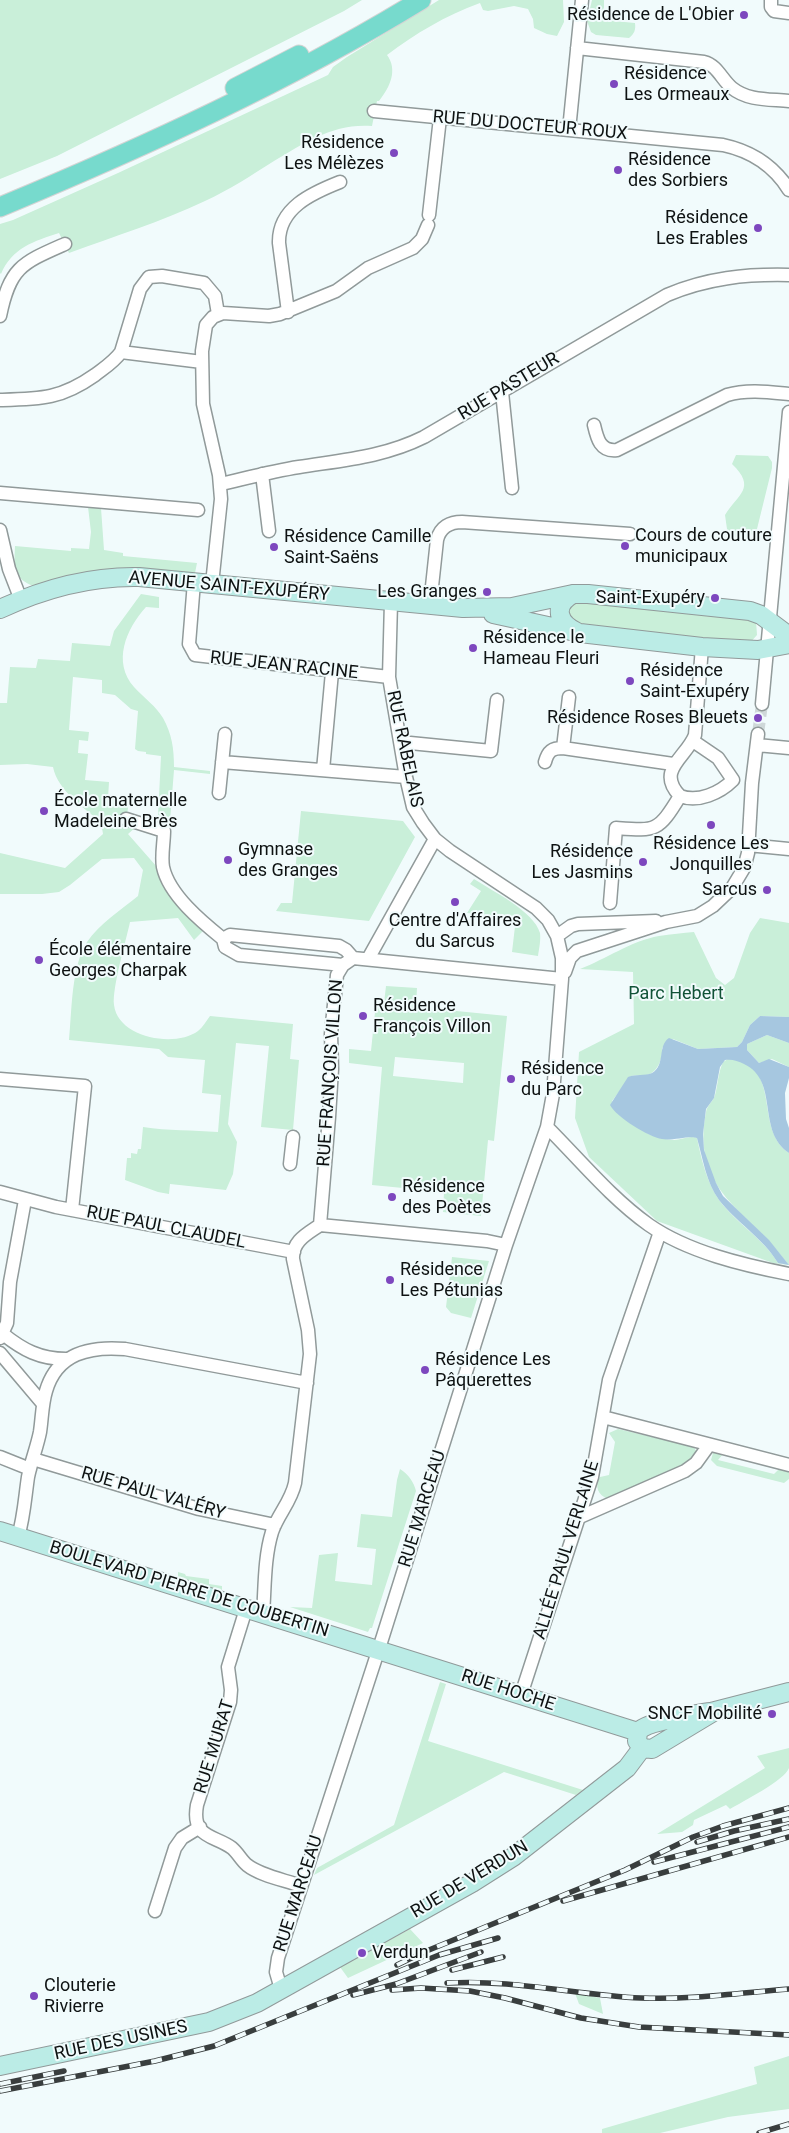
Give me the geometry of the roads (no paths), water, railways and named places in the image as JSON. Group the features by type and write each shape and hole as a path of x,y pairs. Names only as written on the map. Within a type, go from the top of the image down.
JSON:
{"main road":[{"path":"0,193 134,136 226,93 327,40 396,0"},
{"path":"0,207 130,152 228,106 341,46 421,0"}],"street":[{"path":"569,130 582,0"},
{"path":"771,0 771,10 789,13"},
{"path":"577,48 704,62 713,67 726,83 743,95 789,101"},
{"name":"RUE DU DOCTEUR ROUX","path":"374,111 732,147 763,162 776,173 789,190"},
{"path":"212,584 221,484 205,414 202,362 206,325 218,314 230,312 269,316 288,312 336,291 368,268 413,248 422,239 428,220 440,118"},
{"path":"288,312 279,232 282,222 291,210 310,196 340,182"},
{"path":"0,316 6,292 18,269 30,260 65,244"},
{"name":"RUE PASTEUR","path":"221,484 295,467 368,457 398,449 424,437 657,300 699,283 740,276 789,275"},
{"path":"0,400 34,399 67,392 114,361 121,352 140,289 149,277 162,276 204,283 215,296 218,314"},
{"path":"121,352 202,362"},
{"path":"502,392 512,488"},
{"path":"594,425 599,443 607,449 617,450 728,396 754,392 789,394"},
{"path":"762,704 789,412"},
{"path":"262,474 269,531"},
{"path":"0,494 198,510"},
{"path":"430,605 437,540 440,531 449,524 462,522 630,534"},
{"path":"0,530 2,551 21,600"},
{"name":"AVENUE SAINT-EXUPÉRY","path":"0,609 61,587 104,578 139,577 463,608 580,633 702,647 749,650 767,649 789,644"},
{"name":"RUE JEAN RACINE","path":"194,582 189,644 195,655 389,677"},
{"path":"573,594 561,604 560,612 567,626 580,633"},
{"name":"AVENUE SAINT-EXUPÉRY","path":"463,608 520,606 573,594 750,611 761,615 789,636"},
{"name":"RUE RABELAIS","path":"391,602 389,677 413,807 435,839 536,908 548,920 556,936 562,958 562,979"},
{"path":"702,647 695,735 674,764 671,772 672,786 680,796 692,798 719,791 733,780"},
{"path":"323,770 332,672"},
{"path":"563,748 569,697"},
{"path":"400,742 491,751 498,700"},
{"path":"218,793 225,734"},
{"path":"562,979 570,958 577,951 666,922 697,916 719,901 740,875 746,861 752,783 758,739 789,748"},
{"path":"693,740 718,758 733,780 752,783"},
{"path":"545,762 549,752 553,749 563,748 674,764"},
{"path":"222,762 406,777"},
{"path":"610,903 616,828 644,830 655,828 680,796"},
{"path":"126,819 164,831 163,864 167,876 183,902 223,939 225,947 239,954 348,961 346,950 339,946 230,935 223,939"},
{"path":"368,959 435,839"},
{"path":"748,845 789,849"},
{"path":"556,936 571,926 578,924 643,921 666,922"},
{"name":"RUE FRANÇOIS VILLON","path":"320,1225 332,1069 331,1034 337,976 348,961 368,959 562,979"},
{"name":"RUE MARCEAU","path":"281,1989 277,1978 276,1965 506,1245 548,1127 562,979"},
{"path":"0,1079 85,1086 72,1210"},
{"path":"548,1127 632,1212 660,1232 716,1255 789,1274"},
{"path":"290,1164 294,1137"},
{"name":"RUE PAUL CLAUDEL","path":"0,1192 25,1200 72,1210 294,1252"},
{"path":"25,1200 10,1282 7,1323 1,1336 30,1353 50,1359 66,1359"},
{"path":"263,1614 269,1549 275,1525 294,1490 307,1383 310,1339 294,1252 298,1241 320,1225 487,1241 506,1245"},
{"name":"ALLÉE PAUL VERLAINE","path":"521,1695 592,1477 609,1380 660,1232"},
{"path":"18,1537 40,1432 43,1404 51,1378 60,1364 66,1359 87,1351 107,1348 125,1349 307,1383"},
{"path":"0,1352 43,1404"},
{"path":"602,1417 789,1465"},
{"path":"580,1517 685,1470 701,1458 709,1445"},
{"name":"RUE PAUL VALÉRY","path":"0,1457 193,1507 275,1525"},
{"name":"BOULEVARD PIERRE DE COUBERTIN","path":"0,1531 378,1650"},
{"name":"RUE MURAT","path":"200,1827 196,1817 197,1805 230,1702 231,1690 228,1667 246,1609"},
{"name":"RUE HOCHE","path":"378,1650 521,1695 647,1738"},
{"name":"RUE DE VERDUN","path":"281,1989 472,1883 513,1858 627,1768 647,1738 714,1712 789,1692"},
{"path":"155,1911 175,1848 182,1838 200,1827 208,1837 230,1847 251,1868 301,1886"},
{"name":"RUE DES USINES","path":"0,2066 199,2024 240,2010 281,1989"}],"water":[{"path":"760,1016 789,1017 789,1043 767,1035 747,1044 747,1050 759,1063 769,1059 789,1067 789,1078 785,1093 786,1119 789,1128 789,1153 779,1144 773,1132 762,1082 755,1072 744,1064 730,1060 725,1060 720,1067 714,1098 706,1109 703,1134 704,1150 716,1183 723,1196 769,1240 789,1265 778,1263 765,1246 719,1200 708,1178 697,1138 662,1139 656,1137 641,1131 626,1121 610,1105 628,1077 649,1074 656,1070 665,1041 669,1038 698,1049 737,1047 742,1042 750,1025"}],"tunnel":[{"path":"758,734 762,704"}],"railway":[{"path":"397,1965 424,1952 625,1870 693,1837 723,1826 789,1808"},
{"path":"697,1842 734,1831 789,1819"},
{"path":"654,1862 789,1827"},
{"path":"563,1901 789,1837"},
{"path":"0,2091 155,2061 214,2046 439,1955 498,1938"},
{"path":"353,1995 396,1984 481,1952"},
{"path":"452,1970 503,1957"},
{"path":"447,1983 496,1983 641,1998 715,1996 789,1989"},
{"path":"392,1990 421,1988 470,1991 581,2018 639,2027 789,2035"},
{"path":"0,2084 64,2071"},
{"path":"759,2133 789,2124"}],"place":[{"name":"Résidence de L'Obier","path":"744,15"},
{"name":"Résidence Les Ormeaux","path":"614,84"},
{"name":"Résidence Les Mélèzes","path":"394,153"},
{"name":"Résidence des Sorbiers","path":"618,170"},
{"name":"Résidence Les Erables","path":"758,228"},
{"name":"Cours de couture municipaux","path":"625,546"},
{"name":"Résidence Camille Saint-Saëns","path":"274,547"},
{"name":"Les Granges","path":"487,592"},
{"name":"Saint-Exupéry","path":"715,598"},
{"name":"Résidence le Hameau Fleuri","path":"473,648"},
{"name":"Résidence Saint-Exupéry","path":"630,681"},
{"name":"Résidence Roses Bleuets","path":"758,718"},
{"name":"École maternelle Madeleine Brès","path":"44,811"},
{"name":"Résidence Les Jonquilles","path":"711,825"},
{"name":"Gymnase des Granges","path":"228,860"},
{"name":"Résidence Les Jasmins","path":"643,862"},
{"name":"Sarcus","path":"767,890"},
{"name":"Centre d'Affaires du Sarcus","path":"455,902"},
{"name":"École élémentaire Georges Charpak","path":"39,960"},
{"name":"Résidence François Villon","path":"363,1016"},
{"name":"Résidence du Parc","path":"511,1079"},
{"name":"Résidence des Poètes","path":"392,1197"},
{"name":"Résidence Les Pétunias","path":"390,1280"},
{"name":"Résidence Les Pâquerettes","path":"425,1370"},
{"name":"SNCF Mobilité","path":"772,1714"},
{"name":"Verdun","path":"362,1953"},
{"name":"Clouterie Rivierre","path":"34,1996"}],"park label":[{"name":"Parc Hebert","path":"676,994"}]}
